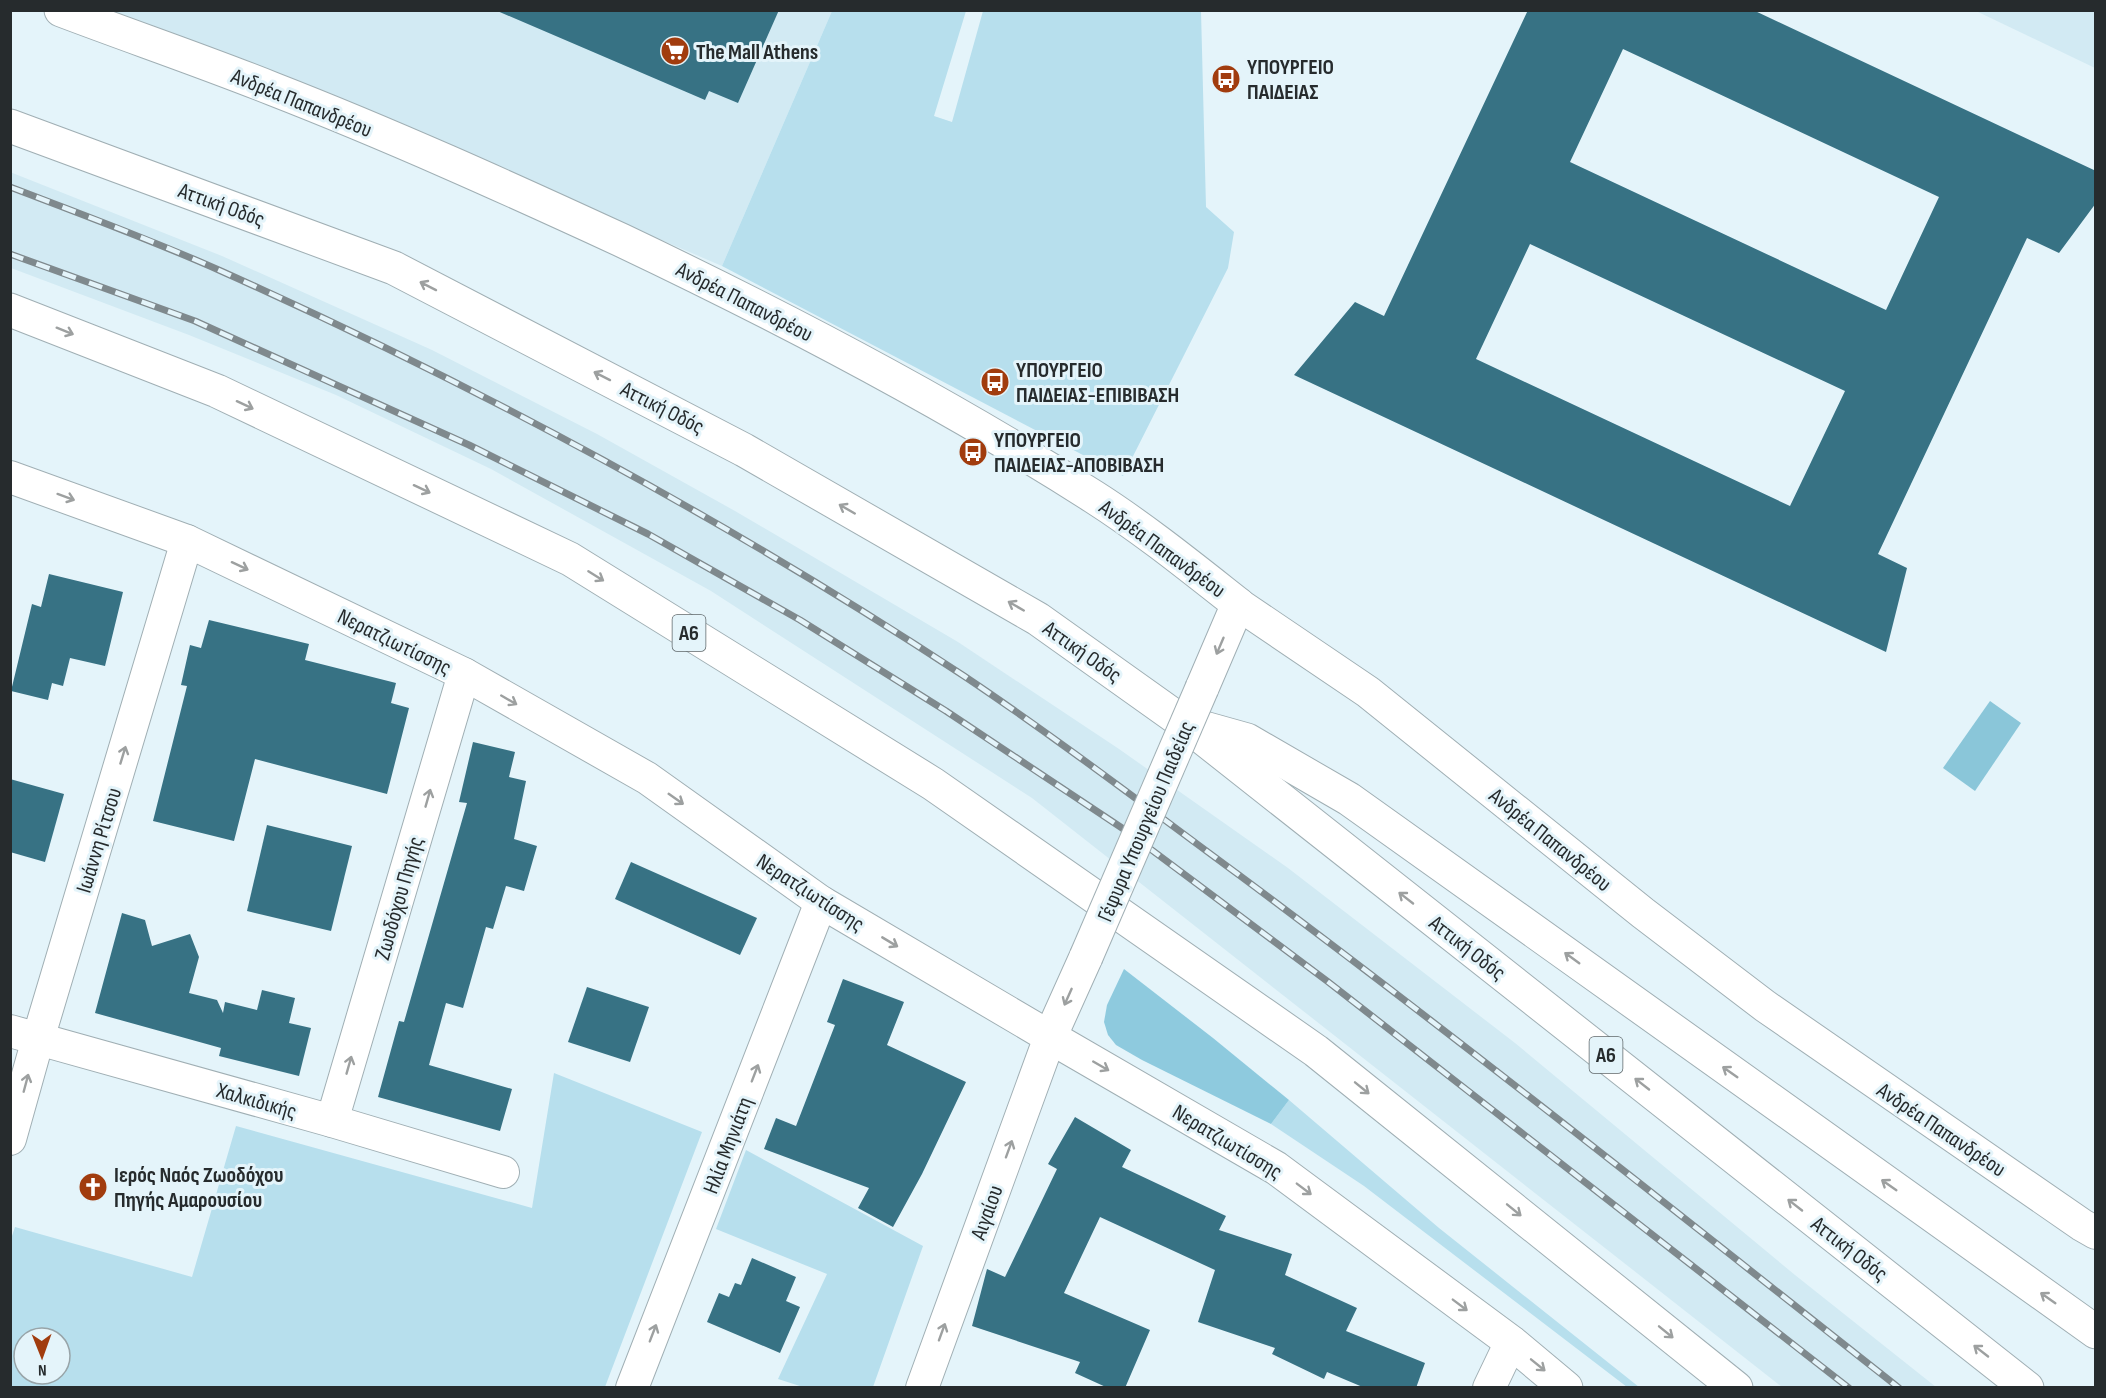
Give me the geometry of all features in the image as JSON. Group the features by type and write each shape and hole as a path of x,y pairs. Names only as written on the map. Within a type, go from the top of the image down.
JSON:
{"main road":[{"name":"Ανδρέα Παπανδρέου","path":"61,10 278,90 427,153 714,284 899,381 1096,499 1238,604"},
{"name":"Αττική Οδός","path":"10,126 405,274 754,456 1038,619 1184,723 2027,1388"},
{"name":"Α6","path":"10,310 217,391 570,559 912,771 1316,1051 1736,1388"},
{"name":"Γέφυρα Υπουργείου Παιδείας","path":"1050,1037 1238,604"},
{"path":"1184,723 1247,740 1349,799 2096,1332"},
{"name":"Νερατζιωτίσσης","path":"1050,1037 1276,1168 1511,1342 1566,1388"}],"street":[{"name":"Νερατζιωτίσσης","path":"10,477 187,541 464,674 647,778 821,902 1050,1037"},
{"name":"Ιωάννη Ρίτσου","path":"10,1139 24,1035 187,541"},
{"name":"Ανδρέα Παπανδρέου","path":"1238,604 1368,692 1643,914 1765,1006 2096,1233"},
{"name":"Ζωοδόχου Πηγής","path":"332,1121 464,674"},
{"name":"Ηλία Μηνιάτη","path":"632,1388 821,902"},
{"name":"Χαλκιδικής","path":"24,1035 332,1121 503,1172"},
{"name":"Αιγαίου","path":"922,1388 1050,1037"},
{"path":"1489,1388 1511,1342"}],"shaded area":[{"path":"92,11 832,11 722,266 370,115"},
{"path":"832,11 966,11 934,116 952,122 983,11 1201,11 1206,207 1234,232 1228,268 1123,476 722,266"},
{"path":"1976,11 2095,11 2095,68"},
{"path":"10,172 222,256 432,350 597,434 735,511 958,642 1119,749 1288,868 1515,1043 1795,1275 1936,1387 1782,1387 1032,798 711,591 491,469 336,395 189,335 11,268"},
{"path":"1990,701 2021,723 1975,791 1943,768"},
{"path":"1124,969 1289,1100 1271,1124 1116,1045 1108,1035 1104,1022 1107,1005"},
{"path":"554,1073 702,1132 605,1387 11,1387 10,1242 15,1227 192,1277 236,1126 532,1208"},
{"path":"1289,1100 1439,1228 1639,1387 1627,1387 1364,1186 1271,1124"},
{"path":"746,1150 923,1246 873,1387 803,1387 778,1379 827,1274 716,1229"}],"building":[{"name":"The Mall Athens","path":"495,10 779,10 738,103 709,91 705,100"},
{"path":"1528,10 1753,10 2096,171 2096,203 2059,253 2027,238 1878,554 1907,568 1886,652 1294,375 1355,302 1384,316","holes":["1623,49 1939,197 1886,310 1570,162","1530,244 1845,391 1790,506 1476,359"]},
{"path":"49,574 123,592 105,666 70,658 63,686 52,683 48,700 11,691 32,604 41,607"},
{"path":"209,620 309,644 305,660 396,683 391,703 409,708 387,794 255,759 234,841 153,821 187,686 181,685 190,645 201,648"},
{"path":"473,742 515,752 509,777 526,781 514,839 537,846 524,891 506,886 493,929 486,927 463,1008 446,1003 429,1065 512,1089 500,1131 378,1097 399,1021 404,1022 467,803 459,802"},
{"path":"10,779 64,794 45,862 10,852"},
{"path":"267,825 352,846 331,931 247,911"},
{"path":"631,862 757,918 740,955 615,899"},
{"path":"122,913 145,920 152,946 190,934 199,957 189,993 217,1000 223,1013 225,1002 257,1010 262,990 295,998 289,1023 311,1028 299,1076 219,1056 221,1048 95,1013"},
{"path":"843,979 904,1002 887,1045 966,1082 922,1174 893,1227 858,1208 869,1188 764,1149 776,1118 796,1126 835,1025 827,1022"},
{"path":"587,987 649,1007 630,1062 568,1042"},
{"path":"1075,1117 1131,1150 1122,1167 1226,1216 1219,1230 1292,1254 1285,1275 1357,1308 1346,1331 1425,1363 1416,1388 1365,1388 1327,1372 1324,1379 1272,1354 1275,1348 1198,1322 1215,1270 1100,1217 1064,1293 1150,1330 1125,1388 1108,1388 1075,1373 1080,1362 972,1326 987,1269 1005,1277 1057,1169 1048,1164"},
{"path":"752,1258 796,1277 786,1301 800,1307 780,1353 707,1322 719,1293 729,1297 735,1283 741,1285"}],"railway":[{"path":"10,187 195,260 412,361 600,458 693,510 875,619 1034,724 1137,799 1405,1001 1899,1388"},
{"path":"10,254 195,321 469,445 648,534 800,620 946,711 1125,830 1327,981 1849,1388"}],"place":[{"name":"The Mall Athens","path":"675,51"},
{"name":"ΥΠΟΥΡΓΕΙΟ ΠΑΙΔΕΙΑΣ","path":"1226,79"},
{"name":"ΥΠΟΥΡΓΕΙΟ ΠΑΙΔΕΙΑΣ-ΕΠΙΒΙΒΑΣΗ","path":"995,382"},
{"name":"ΥΠΟΥΡΓΕΙΟ ΠΑΙΔΕΙΑΣ-ΑΠΟΒΙΒΑΣΗ","path":"973,452"},
{"name":"Ιερός Ναός Ζωοδόχου Πηγής Αμαρουσίου","path":"93,1187"}]}
